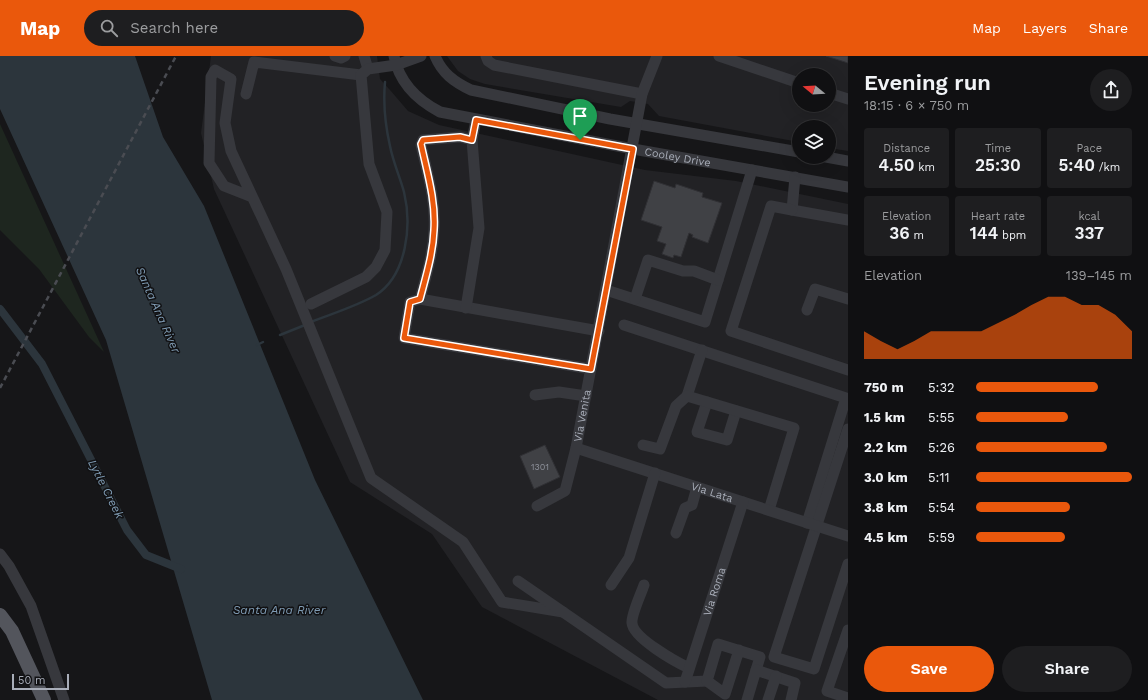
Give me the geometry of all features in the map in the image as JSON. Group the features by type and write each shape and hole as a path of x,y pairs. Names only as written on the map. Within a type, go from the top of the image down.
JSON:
{"main road":[{"path":"0,615 12,631 44,700"}],"street":[{"path":"335,56 341,58 345,56"},
{"path":"311,304 366,277 376,267 385,250 387,212 369,164 364,56"},
{"path":"246,94 254,62 364,72 395,60 421,56"},
{"path":"434,56 440,69 458,84 471,90 638,123 792,151"},
{"path":"486,56 488,62 494,65 642,94"},
{"name":"Via Venita","path":"537,506 565,491 576,448 638,123 642,94 657,56"},
{"path":"719,56 792,81"},
{"name":"Cooley Drive","path":"395,60 407,88 424,104 440,112 633,149 848,186"},
{"path":"252,197 224,186 210,163 211,77 215,70 231,79 225,123 232,151 286,269 371,478 463,542 502,602 563,612"},
{"path":"836,96 848,100"},
{"path":"466,308 479,228 472,140 476,120"},
{"path":"420,299 430,259 434,229 433,202 421,144 423,140 460,137 472,140"},
{"path":"836,159 848,161"},
{"path":"606,290 705,322 752,170"},
{"path":"792,210 795,177"},
{"path":"848,220 771,206 731,331 848,370"},
{"path":"635,300 648,260 718,280"},
{"path":"807,310 815,289 848,299"},
{"path":"591,369 404,338 410,302 420,299 598,331"},
{"path":"624,325 846,398 774,657 814,669 848,564"},
{"path":"643,445 660,449 676,406 687,396 702,350"},
{"path":"535,395 559,392 586,396"},
{"path":"687,396 794,428 769,510"},
{"path":"707,402 697,432 726,440 736,411"},
{"path":"811,524 848,429"},
{"name":"Via Lata","path":"576,448 848,536"},
{"path":"611,585 628,558 655,474"},
{"path":"676,533 685,508 692,505 698,487"},
{"name":"Via Roma","path":"685,682 743,502"},
{"path":"0,554 9,566 31,606 64,700"},
{"path":"518,581 666,683 707,681 725,694 739,650"},
{"path":"644,585 632,623 634,630 639,636 678,663 689,668"},
{"path":"848,630 827,691 848,698"},
{"path":"707,681 718,644 760,657 746,700"},
{"path":"756,670 795,683 791,700"},
{"path":"768,700 776,676"}],"shaded area":[{"path":"211,56 377,56 380,79 408,111 439,125 645,170 736,181 848,204 848,700 658,700 482,607 432,534 350,482 214,189 201,133"},
{"path":"447,56 848,56 848,151 836,149 836,120 792,120 792,141 659,116 648,104 630,101 621,107 485,84 470,79 458,71"},
{"path":"0,124 104,352 89,337 39,269 0,230"}],"water":[{"name":"Santa Ana River","path":"0,56 135,56 163,137 204,206 315,480 423,700 212,700 106,340 0,109"}],"building":[{"path":"826,56 848,56 848,63"},
{"path":"654,181 675,188 676,184 703,193 702,197 722,203 708,243 692,237 693,235 689,233 681,257 674,255 673,258 662,254 666,244 657,241 662,227 641,220"},
{"path":"545,445 560,477 534,489 520,456"}],"waterway":[{"path":"311,322 376,295 395,275 401,262 407,234 406,205 404,192 391,152 387,130 384,106 385,82"},
{"name":"Lytle Creek","path":"0,309 42,364 127,530 146,555 181,569"},
{"path":"280,335 305,325"},
{"path":"257,345 263,342"}],"railway":[{"path":"0,388 176,56"}],"route":[{"path":"476,120 580,140 633,149 591,369 404,338 410,302 420,299 430,259 434,229 433,202 421,144 423,140 460,137 472,140 476,120"}]}
